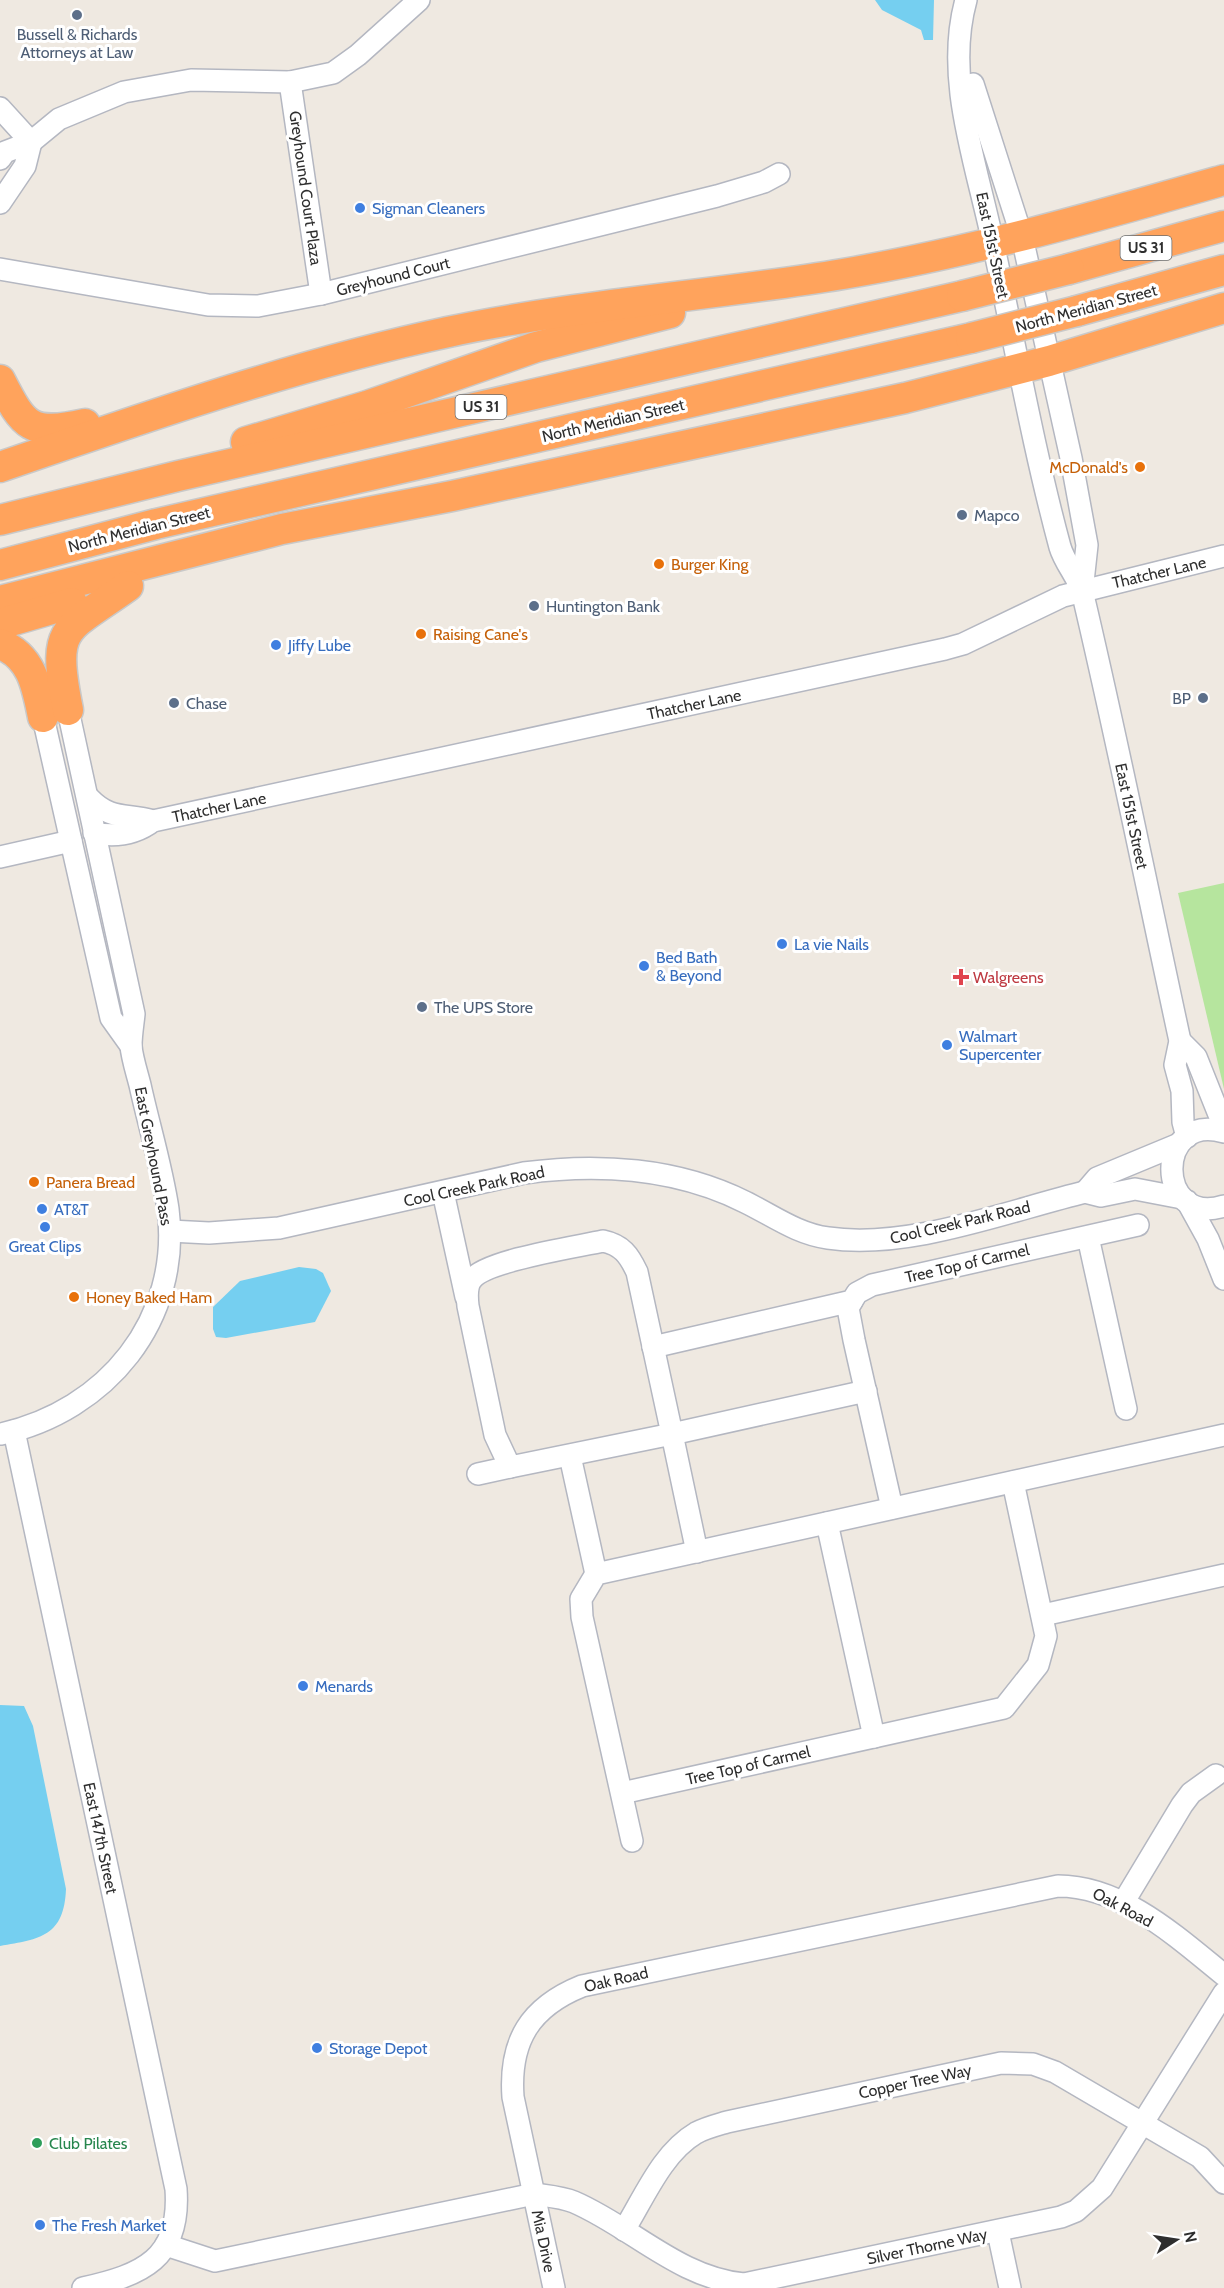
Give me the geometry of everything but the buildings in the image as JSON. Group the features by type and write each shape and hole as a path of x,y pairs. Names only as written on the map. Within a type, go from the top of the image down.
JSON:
{"highway":[{"path":"0,519 367,406 580,334 840,275 994,244 1224,180"},
{"name":"US 31","path":"0,519 962,296 1224,226"},
{"name":"North Meridian Street","path":"0,565 190,516 971,338 1224,270"},
{"path":"0,467 190,401 334,359 500,321 605,304 840,275"},
{"path":"0,601 254,536 452,496 714,438 782,426 1049,361 1224,308"},
{"path":"0,380 20,417 36,428 46,430 190,401"},
{"path":"0,624 452,496"},
{"path":"56,713 66,634 77,621 128,586"},
{"path":"0,644 19,655 32,672 56,713"}],"street":[{"path":"0,159 5,152 31,142 59,119 102,99 136,90 191,80 290,82 319,78 345,66 419,0"},
{"name":"East 151st Street","path":"966,0 974,93 1022,237 1087,545 1082,591"},
{"name":"East 151st Street","path":"966,0 958,26 961,86 969,137 994,244 1018,369 1061,550 1082,591 1180,1041 1175,1065 1182,1091 1183,1140"},
{"name":"Greyhound Court Plaza","path":"290,82 321,294"},
{"path":"0,108 31,142"},
{"path":"0,203 25,166 31,142"},
{"name":"Greyhound Court","path":"0,269 208,305 258,306 321,294 717,196 764,182 778,174"},
{"name":"Thatcher Lane","path":"89,798 97,807 115,816 153,821 945,650 963,644 1062,596 1224,556"},
{"name":"East Greyhound Pass","path":"7,1432 45,1420 88,1397 134,1350 149,1324 160,1292 167,1263 170,1232 166,1200 131,1046 134,1014 94,833 89,798 56,713"},
{"name":"East Greyhound Pass","path":"56,713 71,841 111,1018 131,1046"},
{"name":"Thatcher Lane","path":"94,833 115,835 142,830 153,821"},
{"path":"0,856 71,841"},
{"name":"East 151st Street","path":"1180,1041 1196,1057 1224,1127"},
{"name":"Cool Creek Park Road","path":"1085,1192 1097,1179 1206,1130 1224,1132"},
{"path":"1183,1140 1171,1161 1172,1181 1208,1239 1224,1279"},
{"name":"Cool Creek Park Road","path":"170,1232 208,1233 279,1228 560,1168 627,1168 660,1174 719,1191 796,1229 826,1238 857,1240 902,1237 991,1217 1085,1192 1101,1196 1135,1189 1185,1199 1204,1208 1224,1206"},
{"path":"443,1192 495,1435 510,1467"},
{"name":"Tree Top of Carmel","path":"653,1347 852,1301 856,1293 872,1285 1138,1225"},
{"path":"1088,1237 1126,1409"},
{"path":"468,1306 467,1290 472,1278 484,1269 512,1260 603,1241 616,1244 628,1255 637,1272 697,1552"},
{"path":"852,1301 848,1308 892,1508"},
{"path":"478,1474 866,1391"},
{"name":"East 147th Street","path":"7,1432 176,2189 176,2217 166,2245"},
{"path":"596,1574 1224,1435"},
{"path":"570,1455 596,1574 581,1599 582,1617 633,1841"},
{"name":"Tree Top of Carmel","path":"622,1793 1004,1708 1038,1665 1046,1636 1013,1482"},
{"path":"827,1523 874,1737"},
{"path":"1043,1615 1224,1575"},
{"path":"1123,1903 1182,1805 1191,1793 1216,1775"},
{"name":"Oak Road","path":"534,2194 513,2097 511,2074 520,2039 540,2010 570,1990 1032,1890 1076,1886 1093,1890 1123,1903 1179,1939 1224,1975"},
{"name":"Silver Thorne Way","path":"534,2194 574,2202 689,2269 711,2277 744,2284 1061,2217 1076,2211 1108,2181 1224,1993"},
{"name":"Copper Tree Way","path":"624,2230 663,2167 679,2147 697,2133 727,2122 1000,2063 1033,2064 1055,2072 1200,2157 1224,2183"},
{"path":"83,2288 134,2275 158,2256 166,2245 215,2261 534,2194"},
{"name":"Mia Drive","path":"534,2194 554,2288"},
{"path":"998,2232 1010,2288"}],"green space":[{"path":"1224,883 1224,1089 1178,893"}],"water":[{"path":"875,0 934,0 933,40 924,40 921,30 882,10"},
{"path":"299,1267 316,1269 323,1273 331,1291 315,1322 226,1338 216,1337 213,1329 213,1307 240,1281"},
{"path":"0,1705 24,1706 33,1726 66,1889 61,1917 55,1926 48,1932 27,1941 0,1946"}],"place":[{"name":"Bussell & Richards Attorneys at Law","path":"77,15"},
{"name":"Sigman Cleaners","path":"360,208"},
{"name":"McDonald's","path":"1140,467"},
{"name":"Mapco","path":"962,515"},
{"name":"Burger King","path":"659,564"},
{"name":"Huntington Bank","path":"534,606"},
{"name":"Raising Cane's","path":"421,634"},
{"name":"Jiffy Lube","path":"276,645"},
{"name":"BP","path":"1203,698"},
{"name":"Chase","path":"174,703"},
{"name":"La vie Nails","path":"782,944"},
{"name":"Bed Bath & Beyond","path":"644,966"},
{"name":"Walgreens","path":"961,977"},
{"name":"The UPS Store","path":"422,1007"},
{"name":"Walmart Supercenter","path":"947,1045"},
{"name":"Panera Bread","path":"34,1182"},
{"name":"AT&T","path":"42,1209"},
{"name":"Great Clips","path":"45,1227"},
{"name":"Honey Baked Ham","path":"74,1297"},
{"name":"Menards","path":"303,1686"},
{"name":"Storage Depot","path":"317,2048"},
{"name":"Club Pilates","path":"37,2143"},
{"name":"The Fresh Market","path":"40,2225"}]}
